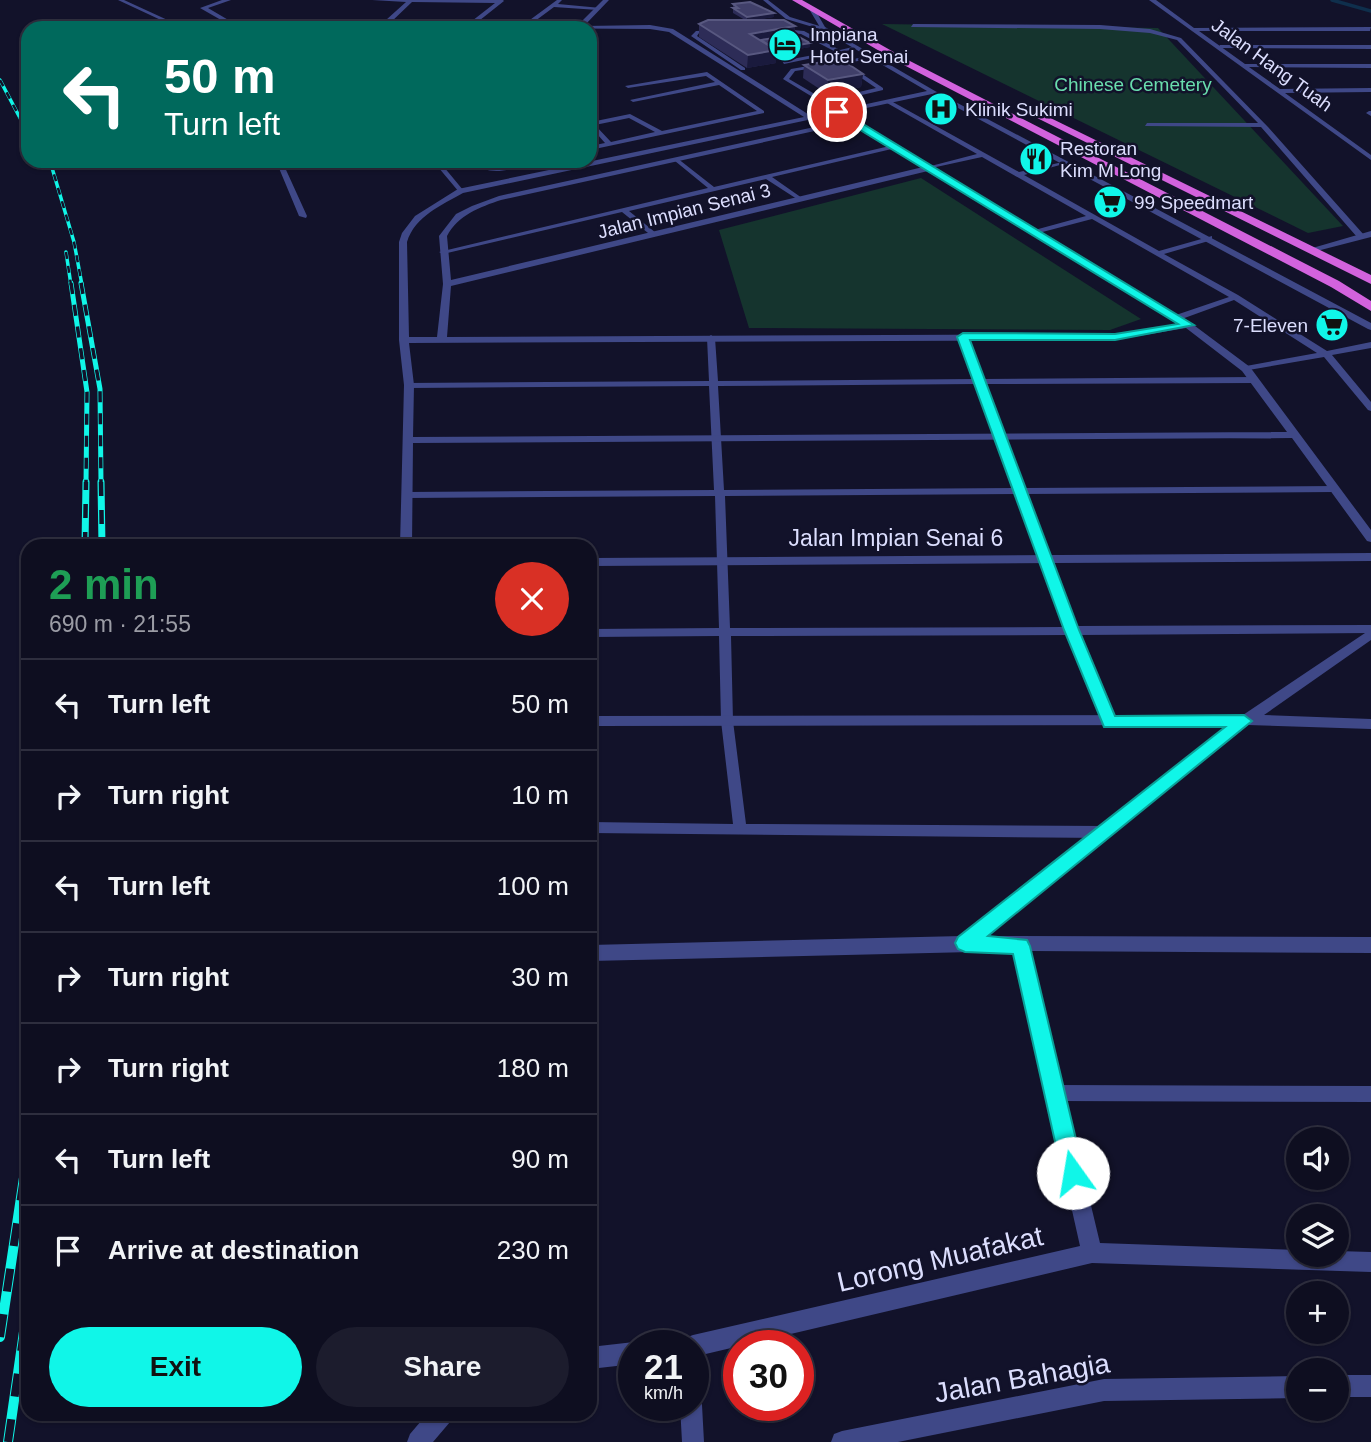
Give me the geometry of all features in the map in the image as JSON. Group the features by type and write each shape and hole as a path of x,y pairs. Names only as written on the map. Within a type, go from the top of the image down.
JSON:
{"highway":[{"path":"796,0 814,5 887,38"},
{"path":"814,5 903,61 1335,284 1371,307"},
{"path":"933,92 954,94 986,103"},
{"path":"1010,101 1371,280"}],"street":[{"path":"226,21 203,8 228,0"},
{"path":"375,0 502,1"},
{"path":"389,21 411,0"},
{"path":"585,21 607,0"},
{"name":"Jalan Hang Tuah","path":"1152,0 1247,65 1371,158"},
{"path":"475,21 502,1"},
{"path":"814,5 823,28 933,92 1371,327"},
{"path":"597,27 663,28 709,50 810,118"},
{"path":"1196,29 1370,30"},
{"path":"1247,65 1371,66"},
{"path":"1280,91 1371,90"},
{"path":"597,162 933,92"},
{"path":"837,112 1188,325 1246,369 1371,538"},
{"path":"442,338 447,284 443,252 446,229 463,214 481,205 852,121"},
{"path":"406,539 409,385 404,340 404,237 422,215 461,191 570,168"},
{"name":"Jalan Impian Senai 3","path":"447,284 929,168"},
{"path":"1313,249 1371,234"},
{"path":"404,340 1115,337 1188,325"},
{"path":"408,440 1296,435"},
{"name":"Jalan Impian Senai 6","path":"597,562 1371,557"},
{"path":"965,943 1244,721 1371,631"},
{"path":"597,721 1244,721 1371,724"},
{"path":"597,953 965,943 1021,946 1371,945"},
{"path":"1021,946 1092,1253"},
{"name":"Lorong Muafakat","path":"709,1342 1092,1253 1371,1262"},
{"path":"597,1357 618,1355"},
{"path":"1349,1386 1371,1386"},
{"name":"Jalan Bahagia","path":"842,1442 1104,1390 1286,1387"},
{"path":"418,1442 436,1421"},
{"path":"692,1421 693,1442"}],"lane":[{"path":"120,0 166,21"},
{"path":"532,21 560,0"},
{"path":"765,0 788,18 823,28"},
{"path":"555,5 598,8"},
{"path":"913,26 1100,27 1167,34 1179,39 1262,125 1360,236"},
{"path":"723,31 695,34 709,50 743,69"},
{"path":"773,31 800,31 839,51"},
{"path":"1220,47 1371,47"},
{"path":"785,62 857,48"},
{"path":"841,62 881,89 824,102 786,79 793,70 841,62 874,57"},
{"path":"597,146 762,112 720,83 700,73 628,86"},
{"path":"633,100 720,83"},
{"path":"889,102 1235,298 1327,355 1371,408"},
{"path":"597,123 630,116 658,133 671,147"},
{"path":"1147,125 1262,125"},
{"path":"597,129 631,155"},
{"path":"443,252 894,147"},
{"path":"929,168 981,155"},
{"path":"677,160 713,189"},
{"path":"1017,175 1065,162"},
{"path":"282,168 303,216"},
{"path":"442,168 461,191"},
{"path":"766,176 800,199"},
{"path":"624,210 653,235"},
{"path":"1034,233 1091,217"},
{"path":"1156,254 1209,238"},
{"path":"1176,318 1235,298"},
{"path":"963,337 1018,489 1110,723"},
{"path":"711,338 723,560 727,721 740,828"},
{"path":"1246,369 1371,345"},
{"path":"409,385 1255,380"},
{"path":"407,495 1335,489"},
{"path":"597,633 1371,631"},
{"path":"597,828 1105,832"},
{"path":"1055,1093 1371,1094"}],"green space":[{"name":"Chinese Cemetery","path":"882,24 1158,28 1343,226 1308,233"},
{"path":"921,178 1141,319 1110,330 749,328 719,230"}],"building":[{"path":"750,2 774,13 747,17 733,8 738,8 733,4"},
{"path":"708,20 784,20 795,26 750,34 776,50 748,55 699,24"},
{"path":"795,35 810,43 775,49 761,40"},
{"path":"832,53 863,74 828,80 804,65 823,62 825,55"}],"waterway":[{"path":"1332,0 1371,11"}],"railway":[{"path":"0,80 21,120"},
{"path":"52,168 74,242 82,285"},
{"path":"66,252 71,285"},
{"path":"71,283 87,392 86,484"},
{"path":"81,283 100,389 101,484"},
{"path":"85,539 86,482"},
{"path":"101,482 102,539"},
{"path":"0,1337 21,1198"},
{"path":"8,1442 21,1352"}],"place":[{"name":"Impiana Hotel Senai","path":"785,45"},
{"name":"Klinik Sukimi","path":"941,109"},
{"name":"Restoran Kim M Long","path":"1036,159"},
{"name":"99 Speedmart","path":"1110,202"},
{"name":"7-Eleven","path":"1332,325"}],"route":[{"path":"837,112 1188,325 1115,337 963,337 1018,489 1110,723 1244,721 965,943 1021,946 1073,1173"}]}
